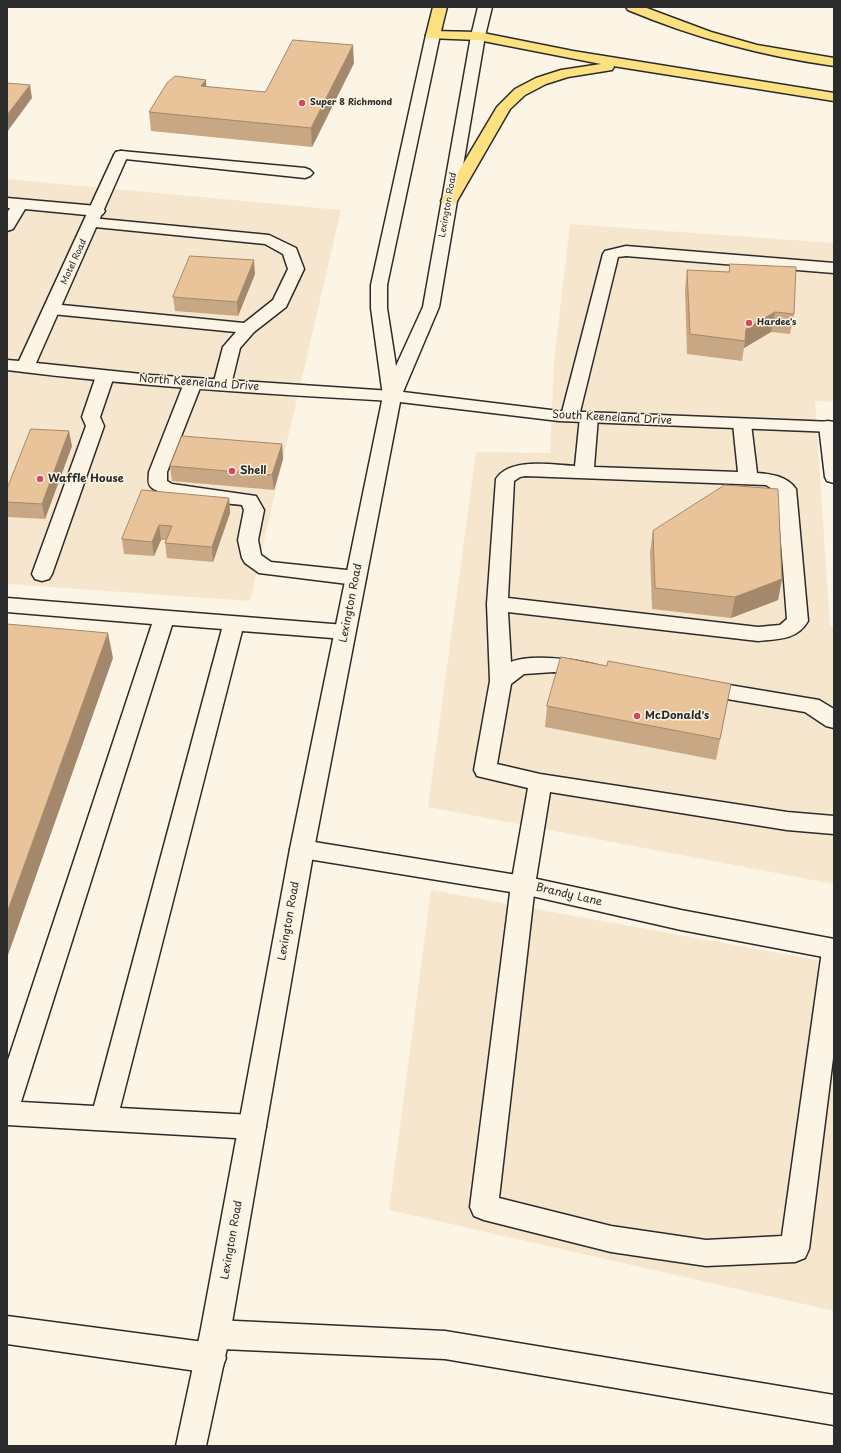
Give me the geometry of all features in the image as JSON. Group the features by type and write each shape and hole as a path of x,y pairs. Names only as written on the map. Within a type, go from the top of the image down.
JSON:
{"main road":[{"name":"Lexington Road","path":"392,396 379,308 379,284 440,7"},
{"name":"Lexington Road","path":"191,1446 213,1346 302,849 392,396 431,307 478,36 485,7"},
{"path":"633,7 660,19 698,32 784,54 834,62"},
{"path":"433,36 478,36 654,68 834,97"},
{"path":"449,202 504,106 520,92 541,81 566,73 592,68 622,66 654,68"},
{"name":"Motel Road","path":"25,368 121,155 305,173"},
{"path":"7,226 13,204 94,217 269,240 290,250 296,269 280,303 248,328 232,347 222,385"},
{"path":"570,416 611,254 626,251 834,268"},
{"path":"52,309 248,328"},
{"name":"North Keeneland Drive","path":"7,365 105,376 392,396"},
{"path":"42,574 95,426 91,417 105,376"},
{"path":"193,383 158,472 158,484 168,488 249,500 254,510 248,540 252,558 266,568 356,578"},
{"name":"South Keeneland Drive","path":"392,396 570,416 742,424 831,426"},
{"path":"584,472 589,417"},
{"path":"742,424 748,478"},
{"path":"831,426 834,477"},
{"path":"497,604 758,634 786,631 798,621 786,489 771,480 748,478 525,470 513,473 505,478 497,604 501,681 485,770 540,782 787,822 834,824"},
{"path":"8,605 345,632"},
{"path":"7,1104 164,618"},
{"path":"104,1118 234,623"},
{"path":"501,681 520,667 554,665 609,674"},
{"path":"679,684 811,705 834,720"},
{"path":"540,782 523,885 484,1206 611,1239 706,1253 795,1249 834,950"},
{"name":"Brandy Lane","path":"302,849 523,885 681,920 834,950"},
{"path":"7,1113 253,1127"},
{"path":"7,1330 213,1346 445,1345 834,1410"}],"shaded area":[{"path":"7,179 341,210 250,601 7,584"},
{"path":"570,224 834,243 834,402 815,401 830,626 834,627 834,884 428,807 476,452 550,453 554,362"},
{"path":"431,890 834,963 834,1311 389,1210"}],"building":[{"path":"293,40 353,45 311,128 149,112 167,83 175,76 206,80 201,86 265,92"},
{"path":"7,83 30,85 7,115"},
{"path":"190,256 254,260 237,302 173,297"},
{"path":"730,264 796,267 794,314 775,312 746,329 745,341 690,334 687,270 729,272"},
{"name":"Waffle House","path":"31,429 69,431 42,504 7,502 7,489"},
{"path":"182,436 282,444 272,475 170,466"},
{"path":"725,485 778,489 782,579 735,597 655,588 653,531"},
{"path":"142,490 229,498 212,547 165,543 172,526 159,525 152,542 122,539"},
{"path":"7,624 108,633 7,913"},
{"name":"McDonald's","path":"561,657 607,666 608,661 731,684 720,739 547,706"}],"place":[{"name":"Super 8 Richmond","path":"302,103"},
{"name":"Hardee's","path":"749,323"},
{"name":"Shell","path":"232,471"},
{"name":"Waffle House","path":"40,479"},
{"name":"McDonald's","path":"637,716"}]}
